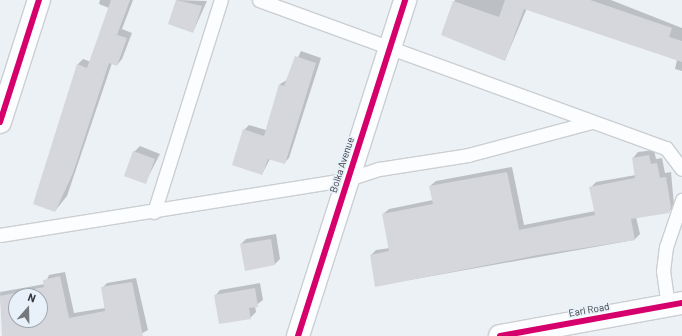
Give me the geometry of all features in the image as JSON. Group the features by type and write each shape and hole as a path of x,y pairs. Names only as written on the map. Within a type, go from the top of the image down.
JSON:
{"street":[{"path":"0,122 40,0"},
{"name":"Bolka Avenue","path":"298,336 405,0"},
{"name":"Earl Road","path":"500,336 537,333 675,304"}],"lane":[{"path":"154,212 222,0"},
{"path":"259,0 666,148 682,168"},
{"path":"0,236 154,212 348,179 379,169 468,155 592,122"},
{"path":"675,304 663,271 666,247 682,200"}],"building":[{"path":"111,0 130,0 117,35 127,38 117,66 109,63 73,173 55,212 33,204 77,64 87,68"},
{"path":"176,0 202,6 193,33 168,24"},
{"path":"505,0 590,0 672,28 669,37 682,41 682,62 524,9 505,61 441,35 453,1 499,17"},
{"path":"295,56 316,63 285,164 268,159 262,175 232,165 243,129 264,136 279,84 284,86"},
{"path":"133,151 155,159 146,184 124,176"},
{"path":"649,155 651,164 657,163 660,178 666,177 671,207 669,213 631,219 635,240 538,255 375,287 370,255 389,251 382,214 433,204 429,186 507,172 519,230 595,215 589,187 635,178 632,158"},
{"path":"271,239 275,265 245,271 240,244"},
{"path":"60,276 69,318 105,311 101,287 132,282 143,336 2,336 0,296 8,294 8,328 48,328 48,288 39,288 44,287 43,280"},
{"path":"255,288 258,307 249,308 251,319 219,324 214,295"}],"cycle path":[{"path":"0,122 39,0"},
{"path":"298,336 405,0"},
{"path":"500,336 682,303"}]}
